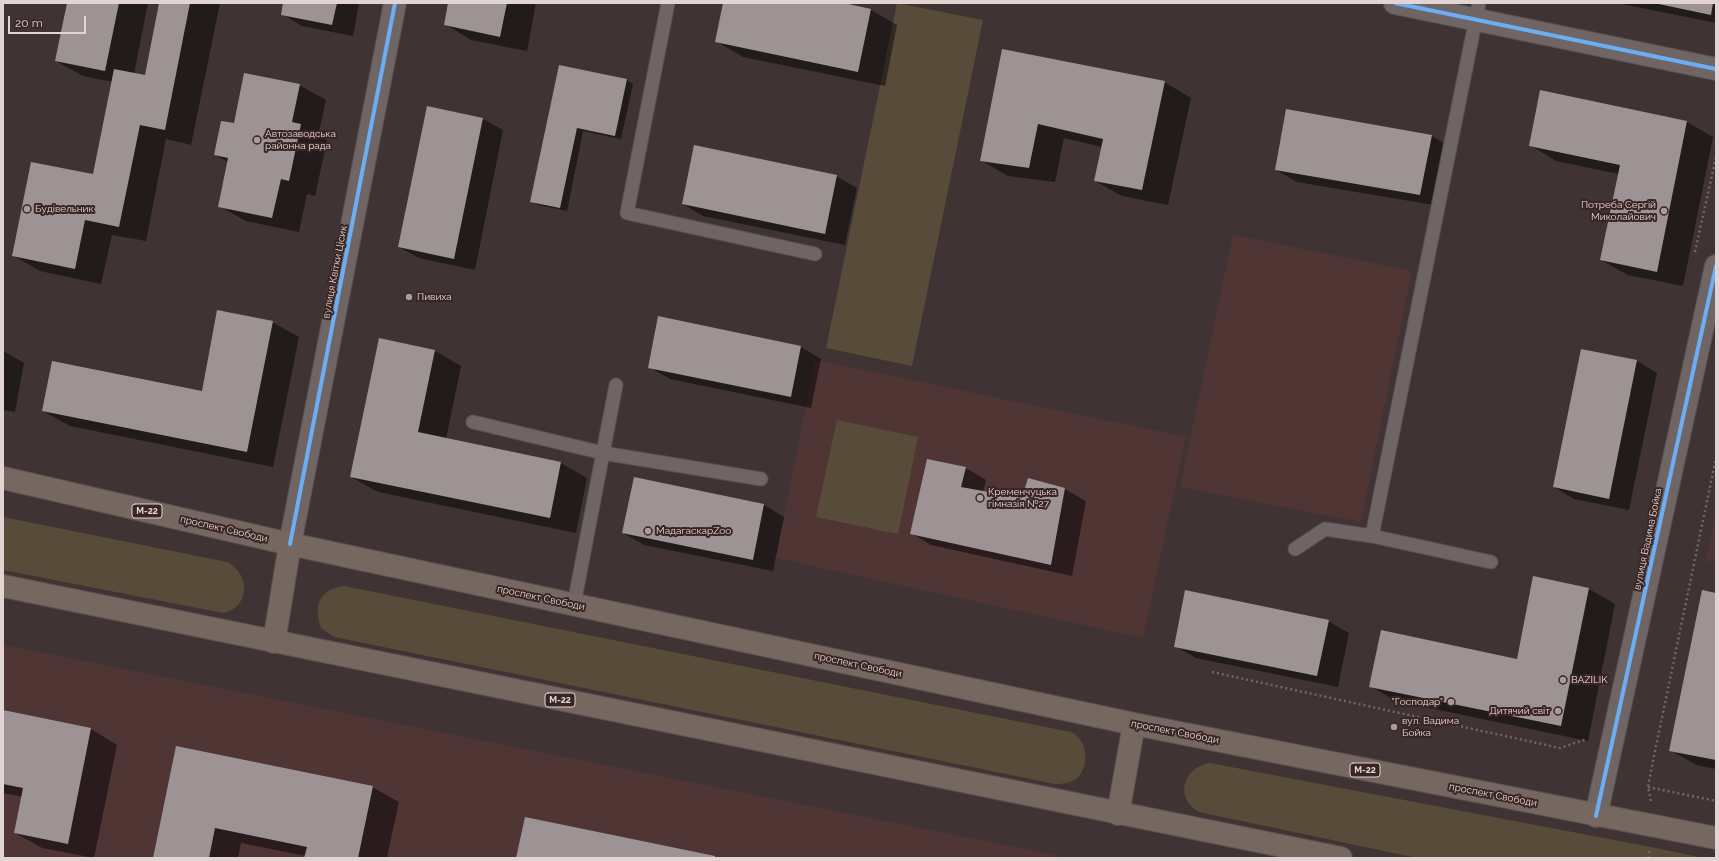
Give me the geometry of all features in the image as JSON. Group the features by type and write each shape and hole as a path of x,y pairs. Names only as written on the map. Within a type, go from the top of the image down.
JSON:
{"highway":[{"name":"проспект Свободи","path":"3,478 290,544 1134,724 1596,816 1653,837 1716,838"},
{"path":"274,642 290,544"},
{"name":"М-22","path":"3,586 1118,814 1341,858"},
{"path":"1118,814 1134,724"}],"street":[{"name":"вулиця Квітки Цісик","path":"290,544 395,3"},
{"path":"1395,3 1477,11 1716,69"},
{"name":"вулиця Вадима Бойка","path":"1596,816 1711,315 1716,266"}],"lane":[{"path":"668,3 627,213 814,254"},
{"path":"1372,536 1477,11"},
{"path":"574,604 616,385"},
{"path":"473,422 603,453 761,479"},
{"path":"1295,549 1325,529 1372,536 1491,562"}],"path":[{"path":"1694,258 1716,157"},
{"path":"1648,858 1653,837 1648,787 1716,458"},
{"path":"1212,672 1560,748 1587,740 1589,732"},
{"path":"1648,787 1716,801"}],"shaded area":[{"path":"897,3 983,20 912,366 826,348"},
{"path":"1233,235 1412,271 1361,522 1180,487"},
{"name":"Кременчуцька гімназія №27","path":"815,360 1186,437 1143,638 776,558"},
{"path":"837,420 918,437 898,534 816,517"},
{"path":"1716,514 1716,562 1706,561"},
{"path":"3,517 227,562 235,567 240,574 244,590 242,598 238,605 232,610 223,613 3,570"},
{"path":"344,586 1071,732 1076,735 1083,745 1086,757 1085,763 1078,778 1065,783 1055,784 334,637 321,628 318,606 320,600 329,591"},
{"path":"3,645 1070,858 3,858"},
{"path":"1210,763 1704,858 1417,858 1199,812 1191,806 1186,799 1184,791 1185,784 1193,770"}],"building":[{"path":"67,3 119,3 105,71 55,61"},
{"path":"159,3 190,3 165,130 140,125 119,227 85,220 75,269 12,256 31,162 93,174 114,69 145,75"},
{"path":"283,3 337,3 332,25 281,15"},
{"path":"448,3 507,3 500,37 444,25"},
{"path":"723,3 844,3 871,9 858,72 715,42"},
{"path":"1654,3 1713,3 1711,15"},
{"path":"1002,49 1165,81 1142,190 1094,181 1103,139 1038,124 1029,168 980,161"},
{"path":"559,65 627,79 615,136 577,128 560,208 530,202"},
{"name":"Автозаводська районна рада","path":"244,73 300,84 292,122 301,124 289,181 281,179 272,218 218,207 228,158 214,155 221,121 234,123"},
{"path":"1540,90 1687,121 1657,272 1600,260 1620,165 1529,146"},
{"path":"427,106 483,118 454,259 398,247"},
{"path":"1286,109 1432,135 1420,195 1275,170"},
{"path":"694,145 837,175 825,234 682,204"},
{"path":"217,310 273,321 247,452 42,411 52,361 202,391"},
{"path":"658,316 801,346 791,397 648,368"},
{"path":"379,338 435,350 418,432 561,462 550,518 350,477"},
{"path":"1581,349 1637,360 1609,499 1553,487"},
{"path":"927,459 966,467 961,487 1022,498 1028,478 1065,488 1051,565 910,534"},
{"path":"634,477 764,504 753,560 622,533"},
{"path":"1533,576 1589,588 1561,726 1369,687 1381,630 1517,659"},
{"path":"1185,590 1329,620 1317,676 1174,647"},
{"path":"1702,590 1716,593 1716,760 1669,751"},
{"path":"3,710 91,728 68,844 14,833 23,788 3,784"},
{"path":"176,746 373,786 358,858 304,858 307,847 215,828 209,858 153,858"},
{"path":"525,817 715,856 715,858 516,858"}],"cycle path":[{"path":"290,544 395,3"},
{"path":"1395,3 1716,69"},
{"path":"1596,816 1716,266"}],"place":[{"name":"Автозаводська районна рада","path":"257,140"},
{"name":"Будівельник","path":"27,209"},
{"name":"Потреба Сергій Миколайович","path":"1664,211"},
{"name":"Пивиха","path":"409,297"},
{"name":"Кременчуцька гімназія №27","path":"980,498"},
{"name":"МадагаскарZoo","path":"648,531"},
{"name":"BAZILIK","path":"1563,680"},
{"name":"\"Господар\"","path":"1451,702"},
{"name":"Дитячий світ","path":"1558,711"},
{"name":"вул. Вадима Бойка","path":"1394,727"}]}
